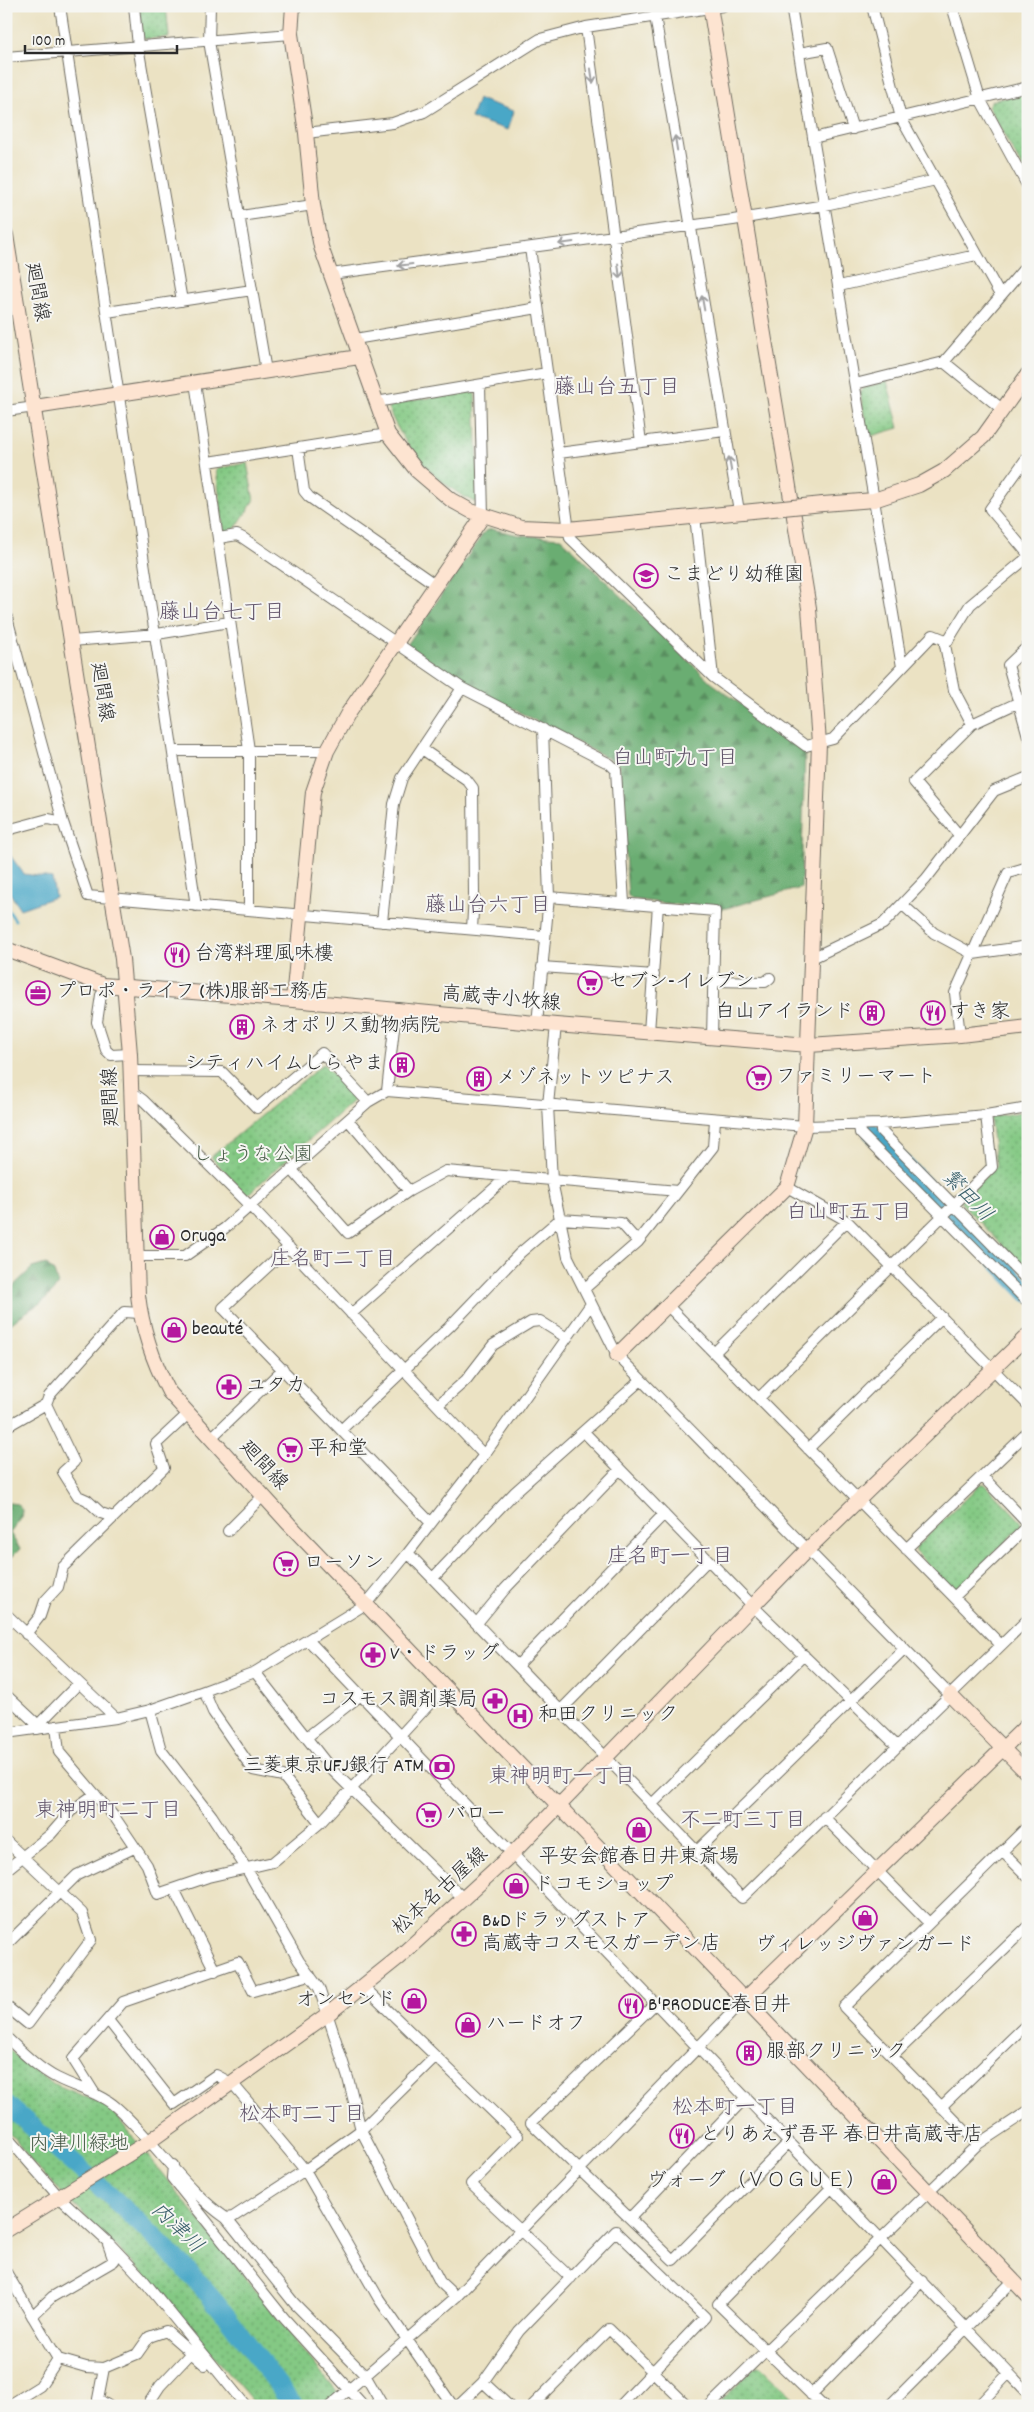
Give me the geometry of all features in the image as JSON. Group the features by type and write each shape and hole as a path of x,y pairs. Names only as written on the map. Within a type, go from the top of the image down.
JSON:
{"street":[{"path":"60,6 118,394 157,634 196,906"},
{"path":"134,6 138,46 182,301"},
{"path":"210,6 210,41 266,371"},
{"path":"293,6 291,34 306,133 313,205 321,248 376,402 388,434 407,460 431,484 452,500 483,516 521,527 568,529 874,500 919,485 944,471 983,437 1028,374"},
{"path":"791,6 902,667"},
{"path":"872,6 901,118 1000,295"},
{"path":"952,6 980,99 1028,187"},
{"path":"306,133 393,123 424,112 540,38 586,27 714,7 809,608 819,743 805,1126 787,1187 616,1355"},
{"path":"655,16 739,512"},
{"path":"586,27 641,442"},
{"path":"6,57 291,34"},
{"path":"799,53 828,48 852,129"},
{"path":"814,138 1028,87"},
{"path":"331,274 690,227 825,205 936,180"},
{"path":"241,216 313,205"},
{"name":"廻間線","path":"6,235 114,900 126,986 140,1313 158,1371 169,1392 262,1496 559,1806"},
{"path":"530,248 570,538 713,677 806,746 833,739 933,635 948,641"},
{"path":"839,286 976,255"},
{"path":"855,384 944,362 1028,264"},
{"path":"107,312 252,290"},
{"path":"355,339 538,308"},
{"path":"6,411 359,356"},
{"path":"944,362 1003,410"},
{"path":"376,402 547,374"},
{"path":"195,382 249,750 249,909"},
{"path":"293,1000 310,810 318,770 348,713 483,516 480,385"},
{"path":"559,453 724,430"},
{"path":"208,462 388,434"},
{"path":"298,448 304,491 309,497 436,585"},
{"path":"972,724 954,690 945,645 970,605 1028,556 990,509 1028,457"},
{"path":"695,516 713,677"},
{"path":"219,538 237,535 243,538 462,688 610,764 616,770 624,903"},
{"path":"6,614 29,692 63,822 88,896 114,900 249,909 544,936"},
{"path":"72,641 157,634 229,622"},
{"path":"1028,646 1008,665 1023,700 1028,736"},
{"path":"382,922 394,804 402,778 462,688"},
{"path":"959,835 914,782 972,724 1023,700"},
{"path":"538,1024 544,936 549,897 543,729"},
{"path":"422,749 467,780 473,788 474,894 472,929"},
{"path":"174,751 327,750"},
{"path":"812,958 883,924 904,905 926,879 994,791 1028,777"},
{"path":"6,825 11,829 48,819 63,822"},
{"path":"960,1035 955,994 1008,873 1028,868"},
{"path":"549,897 715,911 712,1037"},
{"path":"649,1032 658,905"},
{"path":"904,905 934,933 973,954 1028,946"},
{"name":"高蔵寺小牧線","path":"6,949 103,985 293,1000 538,1024 809,1044 960,1035 1028,1027"},
{"path":"542,967 654,975"},
{"path":"713,981 765,982 770,978"},
{"path":"101,995 97,1022 106,1050 111,1055 130,1054"},
{"path":"387,1091 396,1010"},
{"path":"556,1025 548,1106 552,1181 568,1257 616,1355 1028,1774"},
{"path":"131,1071 222,1072 257,1108 322,1053 368,1102"},
{"path":"138,1256 185,1256 225,1228 368,1102 387,1091 715,1120 805,1126 881,1124 986,1115 1028,1108"},
{"path":"132,1092 143,1100 205,1159 484,1455"},
{"path":"759,1398 992,1167 986,1115"},
{"path":"348,1120 409,1191"},
{"path":"584,1289 638,1242 713,1147 715,1120"},
{"path":"881,1124 881,1131 1028,1280"},
{"path":"859,1125 860,1133 1028,1302"},
{"path":"292,1170 348,1232 409,1191 446,1171 678,1191"},
{"path":"352,1314 507,1177"},
{"path":"787,1187 847,1220 1028,1406"},
{"path":"342,1429 449,1327 520,1254 560,1219 621,1223 638,1242"},
{"path":"715,1352 847,1220"},
{"path":"289,1247 223,1308 342,1429 431,1524"},
{"path":"6,1734 38,1727 116,1718 150,1710 204,1691 255,1672 309,1641 366,1604 484,1455 591,1304"},
{"path":"666,1305 715,1352 1001,1646"},
{"path":"6,1427 46,1404 49,1396 124,1312 140,1313"},
{"path":"808,1449 942,1317"},
{"path":"438,1405 466,1380 493,1345 531,1322 540,1321 567,1338"},
{"name":"松本名古屋線","path":"6,2230 145,2143 233,2084 364,1986 464,1899 513,1853 807,1550 1028,1335"},
{"path":"210,1438 283,1369"},
{"path":"433,1578 515,1492 641,1380"},
{"path":"46,1404 74,1462 63,1472 78,1496 87,1500 101,1513 113,1517"},
{"path":"26,1634 40,1616 45,1601 58,1587 63,1567 164,1468 156,1444 188,1414"},
{"path":"584,1432 753,1606 897,1746"},
{"path":"906,1549 1028,1432"},
{"path":"477,1623 505,1589 620,1469"},
{"path":"954,1597 1028,1525 982,1476"},
{"path":"228,1531 262,1496"},
{"path":"518,1664 664,1514"},
{"path":"408,1553 518,1664 742,1898 1028,1619"},
{"path":"561,1710 708,1560"},
{"path":"6,1614 116,1718"},
{"path":"309,1641 1028,2393"},
{"path":"697,1851 904,1649"},
{"path":"652,1804 804,1656"},
{"path":"255,1672 331,1769 464,1899"},
{"path":"38,1727 78,1684"},
{"path":"56,1726 59,1752 116,1819 146,1865 158,1894 208,1877 273,1862 320,1823 445,1686"},
{"path":"204,1691 213,1712 252,1770 282,1776 320,1823"},
{"path":"6,1695 38,1727"},
{"path":"307,1737 361,1695"},
{"path":"150,1710 161,1750 212,1816 319,1988 348,2078 361,2130 440,2282 456,2297"},
{"path":"330,2406 456,2297 745,1999 1028,1724"},
{"path":"6,1870 51,1834 71,1811 96,1794"},
{"path":"559,1806 930,2191 1028,2296"},
{"path":"824,1818 929,1923"},
{"path":"978,2144 844,2007 1028,1826"},
{"path":"6,1841 82,1913 91,1940 28,2024 6,2006"},
{"path":"6,1945 77,1875 134,1848"},
{"path":"1002,1852 1028,1877"},
{"path":"174,1890 215,1971"},
{"path":"893,2056 1028,1926"},
{"path":"94,2094 73,2059 123,2002 238,1962 253,1991 310,1975"},
{"path":"364,1986 518,2136 471,2184 571,2278"},
{"path":"656,2003 531,2123 673,2260 789,2142"},
{"path":"108,2020 174,2104 216,2075 233,2084 305,2170 379,2299 453,2406"},
{"path":"941,2107 1028,2023"},
{"path":"6,2037 24,2054 56,2077 114,2105 145,2143 173,2166 205,2201 226,2218 294,2303 366,2375 383,2406"},
{"path":"226,2218 233,2217 305,2170 361,2130 435,2057"},
{"path":"630,2218 746,2097"},
{"path":"709,2406 978,2144 1028,2110"},
{"path":"6,2136 109,2243 246,2406"},
{"path":"173,2166 172,2178 284,2318 347,2391 364,2406"},
{"path":"823,2406 718,2304 832,2187"},
{"path":"458,2406 483,2382 519,2331 616,2231 705,2317 620,2406"},
{"path":"32,2316 52,2297 114,2261 109,2243"},
{"path":"6,2272 58,2359 86,2367 104,2368 137,2354 149,2337 166,2330 217,2376 225,2380"},
{"path":"889,2406 1013,2280"},
{"path":"811,2395 922,2281"},
{"path":"532,2406 609,2329 688,2406"},
{"path":"147,2406 160,2386 192,2352"},
{"path":"8,2406 40,2386 58,2359"},
{"path":"104,2368 98,2399 110,2406"},
{"path":"978,2406 1010,2373"},
{"path":"483,2382 509,2406"}],"green space":[{"path":"139,6 166,6 169,37 145,39 142,36"},
{"path":"1028,92 1028,178 988,106 991,101"},
{"path":"887,381 899,428 868,437 860,391 863,388"},
{"path":"472,391 475,394 479,500 474,502 447,485 423,463 403,437 388,408 391,404"},
{"path":"247,463 254,501 234,530 224,532 216,469"},
{"path":"492,529 519,535 561,538 712,683 805,751 801,888 719,910 631,899 628,896 619,766 615,762 465,684 407,645 485,531"},
{"name":"しょうな公園","path":"323,1064 356,1098 247,1195 211,1157"},
{"path":"1028,1111 1028,1271 960,1202 996,1166 990,1117"},
{"path":"46,1264 54,1272 58,1284 54,1291 6,1329 6,1293 32,1268"},
{"path":"980,1484 985,1484 1021,1521 1022,1526 957,1589 952,1589 916,1552 916,1547"},
{"path":"6,1501 18,1504 22,1510 21,1519 10,1533 20,1549 6,1563"},
{"name":"内津川緑地","path":"6,2046 20,2060 52,2083 108,2106 348,2406 257,2406 144,2275 32,2163 15,2138 6,2132"},
{"path":"756,2366 761,2366 802,2406 716,2406"}],"water":[{"path":"478,99 514,111 508,130 471,118"},
{"path":"6,850 24,874 52,878 55,897 20,909 6,887"}],"waterway":[{"path":"6,907 15,920"},
{"name":"繁田川","path":"872,1132 1028,1293"},
{"name":"内津川","path":"6,2104 110,2196 185,2269 230,2321 294,2406"}],"place":[{"name":"こまどり幼稚園","path":"646,576"},
{"name":"台湾料理風味樓","path":"177,955"},
{"name":"セブン-イレブン","path":"590,983"},
{"name":"プロポ・ライフ (株)服部工務店","path":"38,993"},
{"name":"白山アイランド","path":"872,1013"},
{"name":"すき家","path":"933,1013"},
{"name":"ネオポリス動物病院","path":"242,1027"},
{"name":"シティハイムしらやま","path":"402,1065"},
{"name":"ファミリーマート","path":"759,1078"},
{"name":"メゾネットツピナス","path":"479,1079"},
{"name":"Oruga","path":"162,1237"},
{"name":"beauté","path":"174,1330"},
{"name":"ユタカ","path":"229,1387"},
{"name":"平和堂","path":"290,1450"},
{"name":"ローソン","path":"286,1564"},
{"name":"V・ドラッグ","path":"373,1655"},
{"name":"コスモス調剤薬局","path":"495,1701"},
{"name":"和田クリニック","path":"520,1716"},
{"name":"三菱東京UFJ銀行 ATM","path":"442,1767"},
{"name":"バロー","path":"429,1815"},
{"name":"平安会館春日井東斎場","path":"639,1830"},
{"name":"ドコモショップ","path":"516,1886"},
{"name":"ヴィレッジヴァンガード","path":"865,1918"},
{"name":"B&Dドラッグストア 高蔵寺コスモスガーデン店","path":"464,1934"},
{"name":"オンセンド","path":"414,2001"},
{"name":"B'PRODUCE春日井","path":"631,2006"},
{"name":"ハードオフ","path":"468,2025"},
{"name":"服部クリニック","path":"749,2053"},
{"name":"とりあえず吾平 春日井高蔵寺店","path":"682,2136"},
{"name":"ヴォーグ（ＶＯＧＵＥ）","path":"884,2182"}],"district":[{"name":"藤山台五丁目","path":"617,389"},
{"name":"藤山台七丁目","path":"222,614"},
{"name":"白山町九丁目","path":"675,760"},
{"name":"藤山台六丁目","path":"488,907"},
{"name":"白山町五丁目","path":"849,1214"},
{"name":"庄名町二丁目","path":"333,1261"},
{"name":"庄名町一丁目","path":"670,1558"},
{"name":"東神明町一丁目","path":"562,1778"},
{"name":"東神明町二丁目","path":"108,1812"},
{"name":"不二町三丁目","path":"743,1822"},
{"name":"松本町一丁目","path":"735,2109"},
{"name":"松本町二丁目","path":"302,2116"}]}
